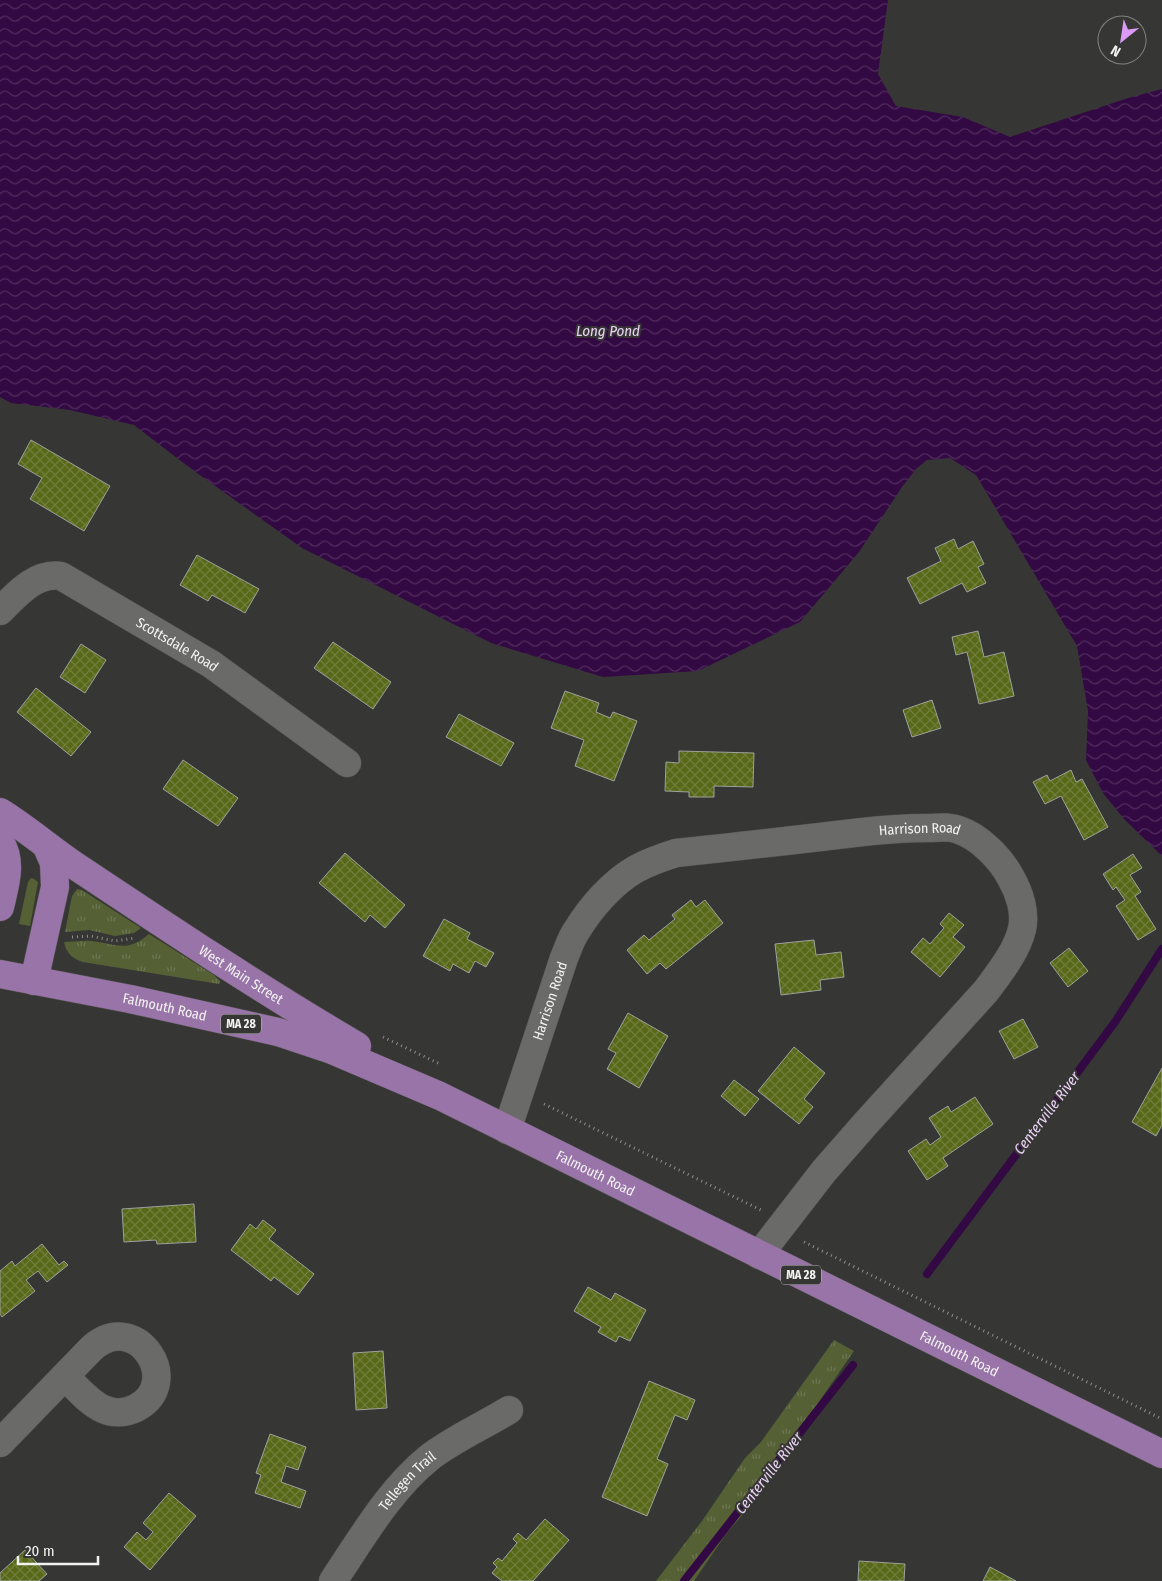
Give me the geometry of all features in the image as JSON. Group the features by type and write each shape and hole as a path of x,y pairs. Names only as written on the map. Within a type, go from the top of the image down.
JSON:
{"main road":[{"name":"West Main Street","path":"0,812 47,847 158,921 318,1023 440,1096"},
{"path":"0,842 6,856 8,869 0,907"},
{"path":"34,981 55,887 54,863 47,847"},
{"name":"Falmouth Road","path":"0,974 278,1032 332,1050 440,1096 1162,1454"}],"street":[{"name":"Scottsdale Road","path":"0,611 21,590 34,581 44,576 62,576 211,664 347,763"},
{"name":"Harrison Road","path":"506,1130 564,958 576,931 617,883 635,869 676,853 886,829 948,828 958,829 969,834 992,853 1008,872 1018,890 1022,908 1023,928 1015,947 1001,971 986,991 824,1171 760,1255"},
{"path":"0,1443 65,1376"},
{"name":"Tellegen Trail","path":"332,1581 382,1509 409,1477 430,1458 456,1439 509,1410"}],"path":[{"path":"70,937 91,936 115,941 138,936"},
{"path":"544,1104 769,1214"},
{"path":"797,1238 1162,1420"}],"green space":[{"path":"31,878 38,882 30,926 19,924 28,882"},
{"path":"77,889 82,890 141,928 134,933 115,936 89,930 65,932 72,896"},
{"path":"149,934 214,975 220,981 219,984 83,962 70,955 64,942 89,941 122,946 134,944"},
{"path":"834,1340 854,1351 780,1461 771,1469 758,1493 726,1534 694,1581 656,1581 702,1521 745,1458 761,1442"}],"water":[{"name":"Long Pond","path":"0,0 888,0 878,74 896,106 963,117 1010,137 1128,98 1162,89 1162,856 1124,819 1103,793 1086,760 1088,711 1077,646 976,475 950,458 927,460 916,469 859,552 800,622 698,671 603,677 491,643 302,548 190,468 134,425 70,410 11,403 0,397"}],"building":[{"path":"31,440 110,486 84,531 30,499 42,478 18,464"},
{"path":"954,539 958,549 973,541 984,564 978,567 986,583 967,592 962,583 920,604 907,578 941,561 935,548"},
{"path":"197,555 259,589 245,613 212,595 208,601 180,585"},
{"path":"978,631 984,657 1004,652 1014,696 979,704 967,652 956,655 952,637"},
{"path":"333,642 391,682 373,709 314,668"},
{"path":"81,644 106,660 85,693 60,677"},
{"path":"36,688 91,732 71,756 17,712"},
{"path":"565,691 599,703 596,712 610,718 613,712 637,721 614,781 575,766 584,740 551,728"},
{"path":"932,700 941,728 912,737 903,710"},
{"path":"459,714 514,743 501,766 446,737"},
{"path":"679,751 754,753 753,787 714,786 714,797 689,797 689,792 665,791 666,762 679,763"},
{"path":"183,760 238,798 218,826 163,789"},
{"path":"1071,770 1076,782 1082,779 1108,827 1084,840 1061,796 1045,804 1033,782 1047,775 1050,781"},
{"path":"345,853 405,905 385,928 370,915 365,922 319,883"},
{"path":"1133,854 1142,868 1130,875 1141,892 1135,896 1156,929 1138,940 1116,906 1125,900 1116,887 1113,890 1103,874"},
{"path":"691,900 696,907 705,900 723,923 666,969 660,963 647,974 627,950 644,935 649,940 675,919 672,915"},
{"path":"949,913 964,925 953,937 965,947 940,977 911,952 923,938 930,944 944,928 940,924"},
{"path":"444,919 470,933 467,939 494,953 486,967 475,961 469,973 453,964 450,971 423,956"},
{"path":"814,940 816,955 841,952 844,977 820,980 821,990 781,995 775,944"},
{"path":"1069,948 1088,971 1068,987 1050,963"},
{"path":"628,1013 668,1036 639,1088 607,1069 616,1053 608,1049"},
{"path":"1023,1019 1038,1047 1014,1059 999,1031"},
{"path":"794,1047 825,1073 804,1099 813,1107 799,1124 758,1091"},
{"path":"1162,1068 1162,1125 1156,1136 1132,1122"},
{"path":"734,1080 759,1099 745,1116 721,1096"},
{"path":"975,1097 993,1124 943,1158 948,1166 927,1180 908,1151 926,1139 930,1145 941,1137 929,1118 948,1106 951,1112"},
{"path":"194,1204 196,1242 157,1244 156,1240 124,1242 122,1209"},
{"path":"263,1220 276,1230 269,1239 314,1274 298,1295 274,1277 271,1281 231,1250 250,1224 256,1229"},
{"path":"42,1244 59,1265 64,1261 68,1265 47,1282 38,1271 26,1280 35,1291 2,1317 0,1314 0,1271 12,1261 15,1266"},
{"path":"588,1287 611,1300 615,1293 646,1310 630,1341 619,1336 616,1342 598,1332 601,1327 574,1311"},
{"path":"383,1351 387,1408 356,1410 353,1353"},
{"path":"649,1381 695,1400 687,1420 675,1415 657,1459 668,1464 647,1516 602,1497"},
{"path":"270,1434 306,1447 298,1470 286,1466 281,1482 306,1491 300,1508 255,1493 261,1475 256,1473"},
{"path":"169,1493 196,1516 150,1570 124,1547 137,1532 146,1540 153,1532 143,1523"},
{"path":"545,1519 569,1540 533,1581 502,1581 492,1573 497,1567 493,1563 498,1558 502,1561 517,1543 513,1539 518,1533 526,1540"},
{"path":"25,1550 47,1574 39,1581 0,1581 0,1573"},
{"path":"859,1561 905,1564 904,1581 858,1581"},
{"path":"990,1567 1016,1581 983,1581"}],"waterway":[{"name":"Centerville River","path":"927,1274 1115,1022 1162,949"},
{"name":"Centerville River","path":"684,1581 853,1365"}]}
